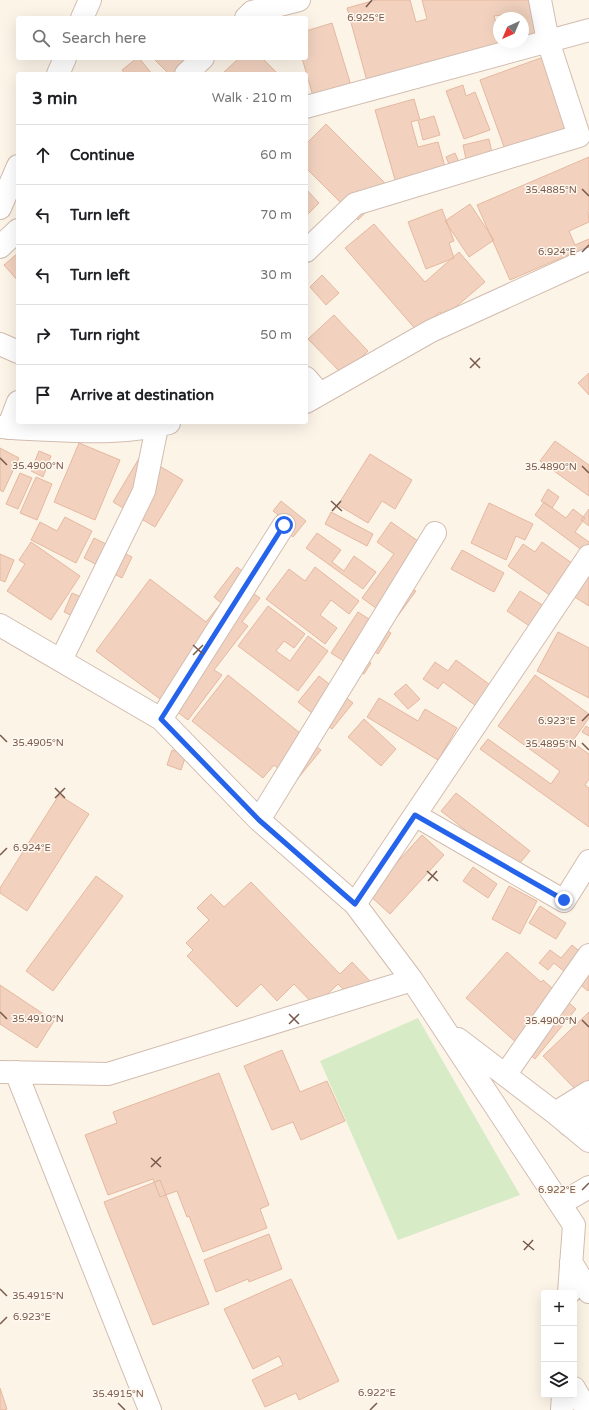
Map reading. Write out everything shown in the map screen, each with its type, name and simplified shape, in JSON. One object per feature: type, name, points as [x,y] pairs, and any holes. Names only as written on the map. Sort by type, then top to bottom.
[{"type":"street","points":[[83,16],[90,0]]},
{"type":"street","points":[[251,10],[299,0]]},
{"type":"street","points":[[308,249],[355,204],[579,136],[548,41],[540,0]]},
{"type":"street","points":[[308,105],[589,30]]},
{"type":"street","points":[[59,72],[64,60]]},
{"type":"street","points":[[188,72],[201,60]]},
{"type":"street","points":[[0,208],[16,171]]},
{"type":"street","points":[[0,247],[16,232]]},
{"type":"street","points":[[308,384],[313,398],[431,331],[589,259]]},
{"type":"street","points":[[0,344],[16,351]]},
{"type":"street","points":[[16,406],[4,427],[87,432],[119,426],[164,424],[144,491],[61,660]]},
{"type":"street","points":[[161,719],[284,525]]},
{"type":"street","points":[[259,820],[435,534]]},
{"type":"street","points":[[355,904],[589,556]]},
{"type":"street","points":[[0,625],[161,719],[259,820],[355,904],[412,980],[574,1225],[569,1290]]},
{"type":"street","points":[[415,815],[564,900],[589,861]]},
{"type":"street","points":[[505,1075],[589,955]]},
{"type":"street","points":[[150,1410],[8,1072],[108,1074],[412,980]]},
{"type":"street","points":[[445,1029],[589,1141]]},
{"type":"street","points":[[562,1119],[589,1092]]},
{"type":"street","points":[[562,1119],[589,1116]]},
{"type":"street","points":[[560,1204],[589,1187]]},
{"type":"street","points":[[571,1262],[589,1292]]},
{"type":"street","points":[[577,1393],[587,1410]]},
{"type":"street","points":[[562,1410],[563,1398]]},
{"type":"green space","points":[[418,1018],[520,1195],[398,1240],[320,1061]]},
{"type":"building","points":[[376,0],[410,0],[416,22],[427,19],[422,0],[539,0],[539,34],[529,37],[529,12],[493,12],[493,48],[503,48],[504,53],[370,92],[347,8]]},
{"type":"building","points":[[332,23],[353,92],[315,103],[308,79],[308,72],[306,72],[303,60],[308,60],[308,30]]},
{"type":"building","points":[[549,55],[577,133],[508,158],[480,80]]},
{"type":"building","points":[[134,60],[141,60],[150,72],[124,72],[122,70]]},
{"type":"building","points":[[155,60],[202,60],[189,72],[167,72]]},
{"type":"building","points":[[237,60],[264,60],[276,72],[224,72]]},
{"type":"building","points":[[463,85],[466,96],[475,92],[490,130],[464,139],[446,91]]},
{"type":"building","points":[[414,99],[420,120],[434,116],[440,135],[423,140],[418,120],[411,122],[418,147],[438,142],[447,174],[400,197],[375,110]]},
{"type":"building","points":[[326,124],[390,188],[358,220],[308,170],[308,142]]},
{"type":"building","points":[[489,139],[493,158],[467,164],[463,145]]},
{"type":"building","points":[[455,153],[463,171],[454,176],[446,157]]},
{"type":"building","points":[[589,157],[589,222],[569,231],[575,245],[589,239],[589,249],[575,252],[510,280],[477,205]]},
{"type":"building","points":[[308,191],[319,203],[308,214]]},
{"type":"building","points":[[470,204],[494,240],[469,257],[445,221]]},
{"type":"building","points":[[442,209],[454,241],[449,243],[454,258],[426,269],[408,222]]},
{"type":"building","points":[[374,224],[425,282],[459,252],[485,282],[444,317],[440,312],[418,332],[345,248]]},
{"type":"building","points":[[16,255],[16,279],[4,265]]},
{"type":"building","points":[[322,275],[339,293],[326,305],[310,287]]},
{"type":"building","points":[[334,315],[368,351],[343,375],[308,339]]},
{"type":"building","points":[[589,373],[589,395],[578,383]]},
{"type":"building","points":[[555,441],[589,465],[589,496],[540,461]]},
{"type":"building","points":[[79,443],[120,460],[95,520],[54,502]]},
{"type":"building","points":[[0,448],[19,458],[3,492],[0,490]]},
{"type":"building","points":[[39,451],[51,456],[43,477],[31,471]]},
{"type":"building","points":[[370,454],[412,480],[395,509],[382,501],[368,523],[338,505]]},
{"type":"building","points":[[141,455],[183,480],[155,527],[113,502]]},
{"type":"building","points":[[20,473],[32,478],[18,509],[6,504]]},
{"type":"building","points":[[36,477],[52,484],[37,520],[20,513]]},
{"type":"building","points":[[548,489],[559,497],[552,508],[541,501]]},
{"type":"building","points":[[281,501],[306,521],[293,537],[277,524],[282,518],[273,511]]},
{"type":"building","points":[[544,502],[566,518],[573,509],[585,518],[575,532],[589,542],[589,549],[586,553],[535,515]]},
{"type":"building","points":[[489,503],[533,524],[525,540],[516,536],[506,560],[471,543]]},
{"type":"building","points":[[589,509],[589,526],[581,520]]},
{"type":"building","points":[[331,512],[373,534],[367,546],[325,524]]},
{"type":"building","points":[[65,517],[92,531],[76,563],[31,540],[40,522],[57,531]]},
{"type":"building","points":[[391,522],[425,546],[414,561],[426,569],[412,589],[416,591],[394,621],[362,598],[394,554],[377,542]]},
{"type":"building","points":[[317,533],[341,550],[332,562],[344,571],[354,556],[376,572],[363,589],[306,548]]},
{"type":"building","points":[[94,538],[132,557],[122,578],[84,558]]},
{"type":"building","points":[[31,542],[80,576],[51,620],[7,591],[25,564],[19,560]]},
{"type":"building","points":[[542,542],[576,566],[554,598],[508,566],[523,544],[535,552]]},
{"type":"building","points":[[462,550],[504,573],[494,592],[451,569]]},
{"type":"building","points":[[0,554],[14,560],[5,582],[0,580]]},
{"type":"building","points":[[237,567],[253,579],[246,588],[260,598],[242,622],[248,626],[214,670],[222,675],[188,720],[96,651],[150,579],[206,622],[221,603],[214,597]]},
{"type":"building","points":[[315,567],[359,601],[349,614],[331,600],[320,615],[337,628],[325,644],[266,599],[289,569],[305,581]]},
{"type":"building","points":[[586,575],[589,577],[589,606],[573,596]]},
{"type":"building","points":[[520,591],[544,606],[531,627],[507,611]]},
{"type":"building","points":[[72,593],[95,603],[86,622],[64,612]]},
{"type":"building","points":[[268,606],[305,634],[294,648],[284,641],[276,651],[290,661],[308,636],[328,651],[298,691],[238,646]]},
{"type":"building","points":[[358,612],[391,633],[378,654],[361,643],[355,653],[371,663],[364,674],[331,653]]},
{"type":"building","points":[[558,632],[589,648],[589,698],[537,671]]},
{"type":"building","points":[[456,660],[493,687],[479,708],[443,682],[438,689],[423,679],[435,662],[448,671]]},
{"type":"building","points":[[228,675],[321,750],[295,782],[274,765],[263,778],[192,721]]},
{"type":"building","points":[[535,675],[589,714],[589,718],[572,742],[589,754],[589,779],[585,785],[589,788],[589,827],[480,749],[488,739],[551,784],[560,771],[498,726]]},
{"type":"building","points":[[319,676],[353,703],[332,729],[298,702]]},
{"type":"building","points":[[406,684],[420,699],[408,709],[394,694]]},
{"type":"building","points":[[379,698],[418,721],[425,709],[457,728],[438,760],[367,717]]},
{"type":"building","points":[[364,719],[396,749],[381,766],[348,737]]},
{"type":"building","points":[[586,726],[589,728],[589,736],[582,732]]},
{"type":"building","points":[[172,750],[186,755],[181,770],[167,765]]},
{"type":"building","points":[[456,793],[530,851],[515,869],[441,811]]},
{"type":"building","points":[[59,795],[89,814],[27,911],[0,893],[0,888]]},
{"type":"building","points":[[422,835],[444,855],[390,914],[368,894]]},
{"type":"building","points":[[473,867],[497,884],[488,898],[463,881]]},
{"type":"building","points":[[96,876],[123,896],[53,991],[26,971]]},
{"type":"building","points":[[251,882],[340,974],[352,962],[370,981],[353,999],[338,984],[315,1006],[294,984],[277,1001],[261,984],[237,1007],[187,956],[193,950],[186,943],[209,920],[197,908],[211,894],[224,907]]},
{"type":"building","points":[[509,886],[537,901],[520,934],[492,919]]},
{"type":"building","points":[[540,906],[566,923],[556,939],[529,923]]},
{"type":"building","points":[[572,945],[589,959],[588,991],[554,963],[548,970],[539,963],[550,950],[561,958]]},
{"type":"building","points":[[507,952],[541,982],[543,980],[576,1009],[535,1059],[466,998]]},
{"type":"building","points":[[0,985],[54,1021],[37,1048],[0,1024]]},
{"type":"building","points":[[589,1012],[589,1084],[579,1093],[543,1056]]},
{"type":"building","points":[[282,1050],[300,1092],[327,1081],[345,1121],[301,1140],[293,1122],[272,1130],[244,1066]]},
{"type":"building","points":[[219,1073],[269,1205],[260,1209],[267,1228],[203,1252],[189,1216],[187,1217],[177,1191],[160,1197],[153,1179],[108,1195],[85,1135],[117,1123],[113,1112]]},
{"type":"building","points":[[160,1180],[209,1304],[153,1325],[104,1202]]},
{"type":"building","points":[[269,1234],[282,1269],[249,1282],[248,1279],[216,1292],[204,1260]]},
{"type":"building","points":[[291,1279],[339,1381],[299,1400],[296,1393],[265,1407],[252,1380],[283,1365],[279,1356],[253,1369],[224,1309]]},
{"type":"building","points":[[0,1388],[7,1409],[4,1410],[0,1410]]},
{"type":"route","points":[[284,525],[161,719],[259,820],[355,904],[415,815],[564,900]]}]
